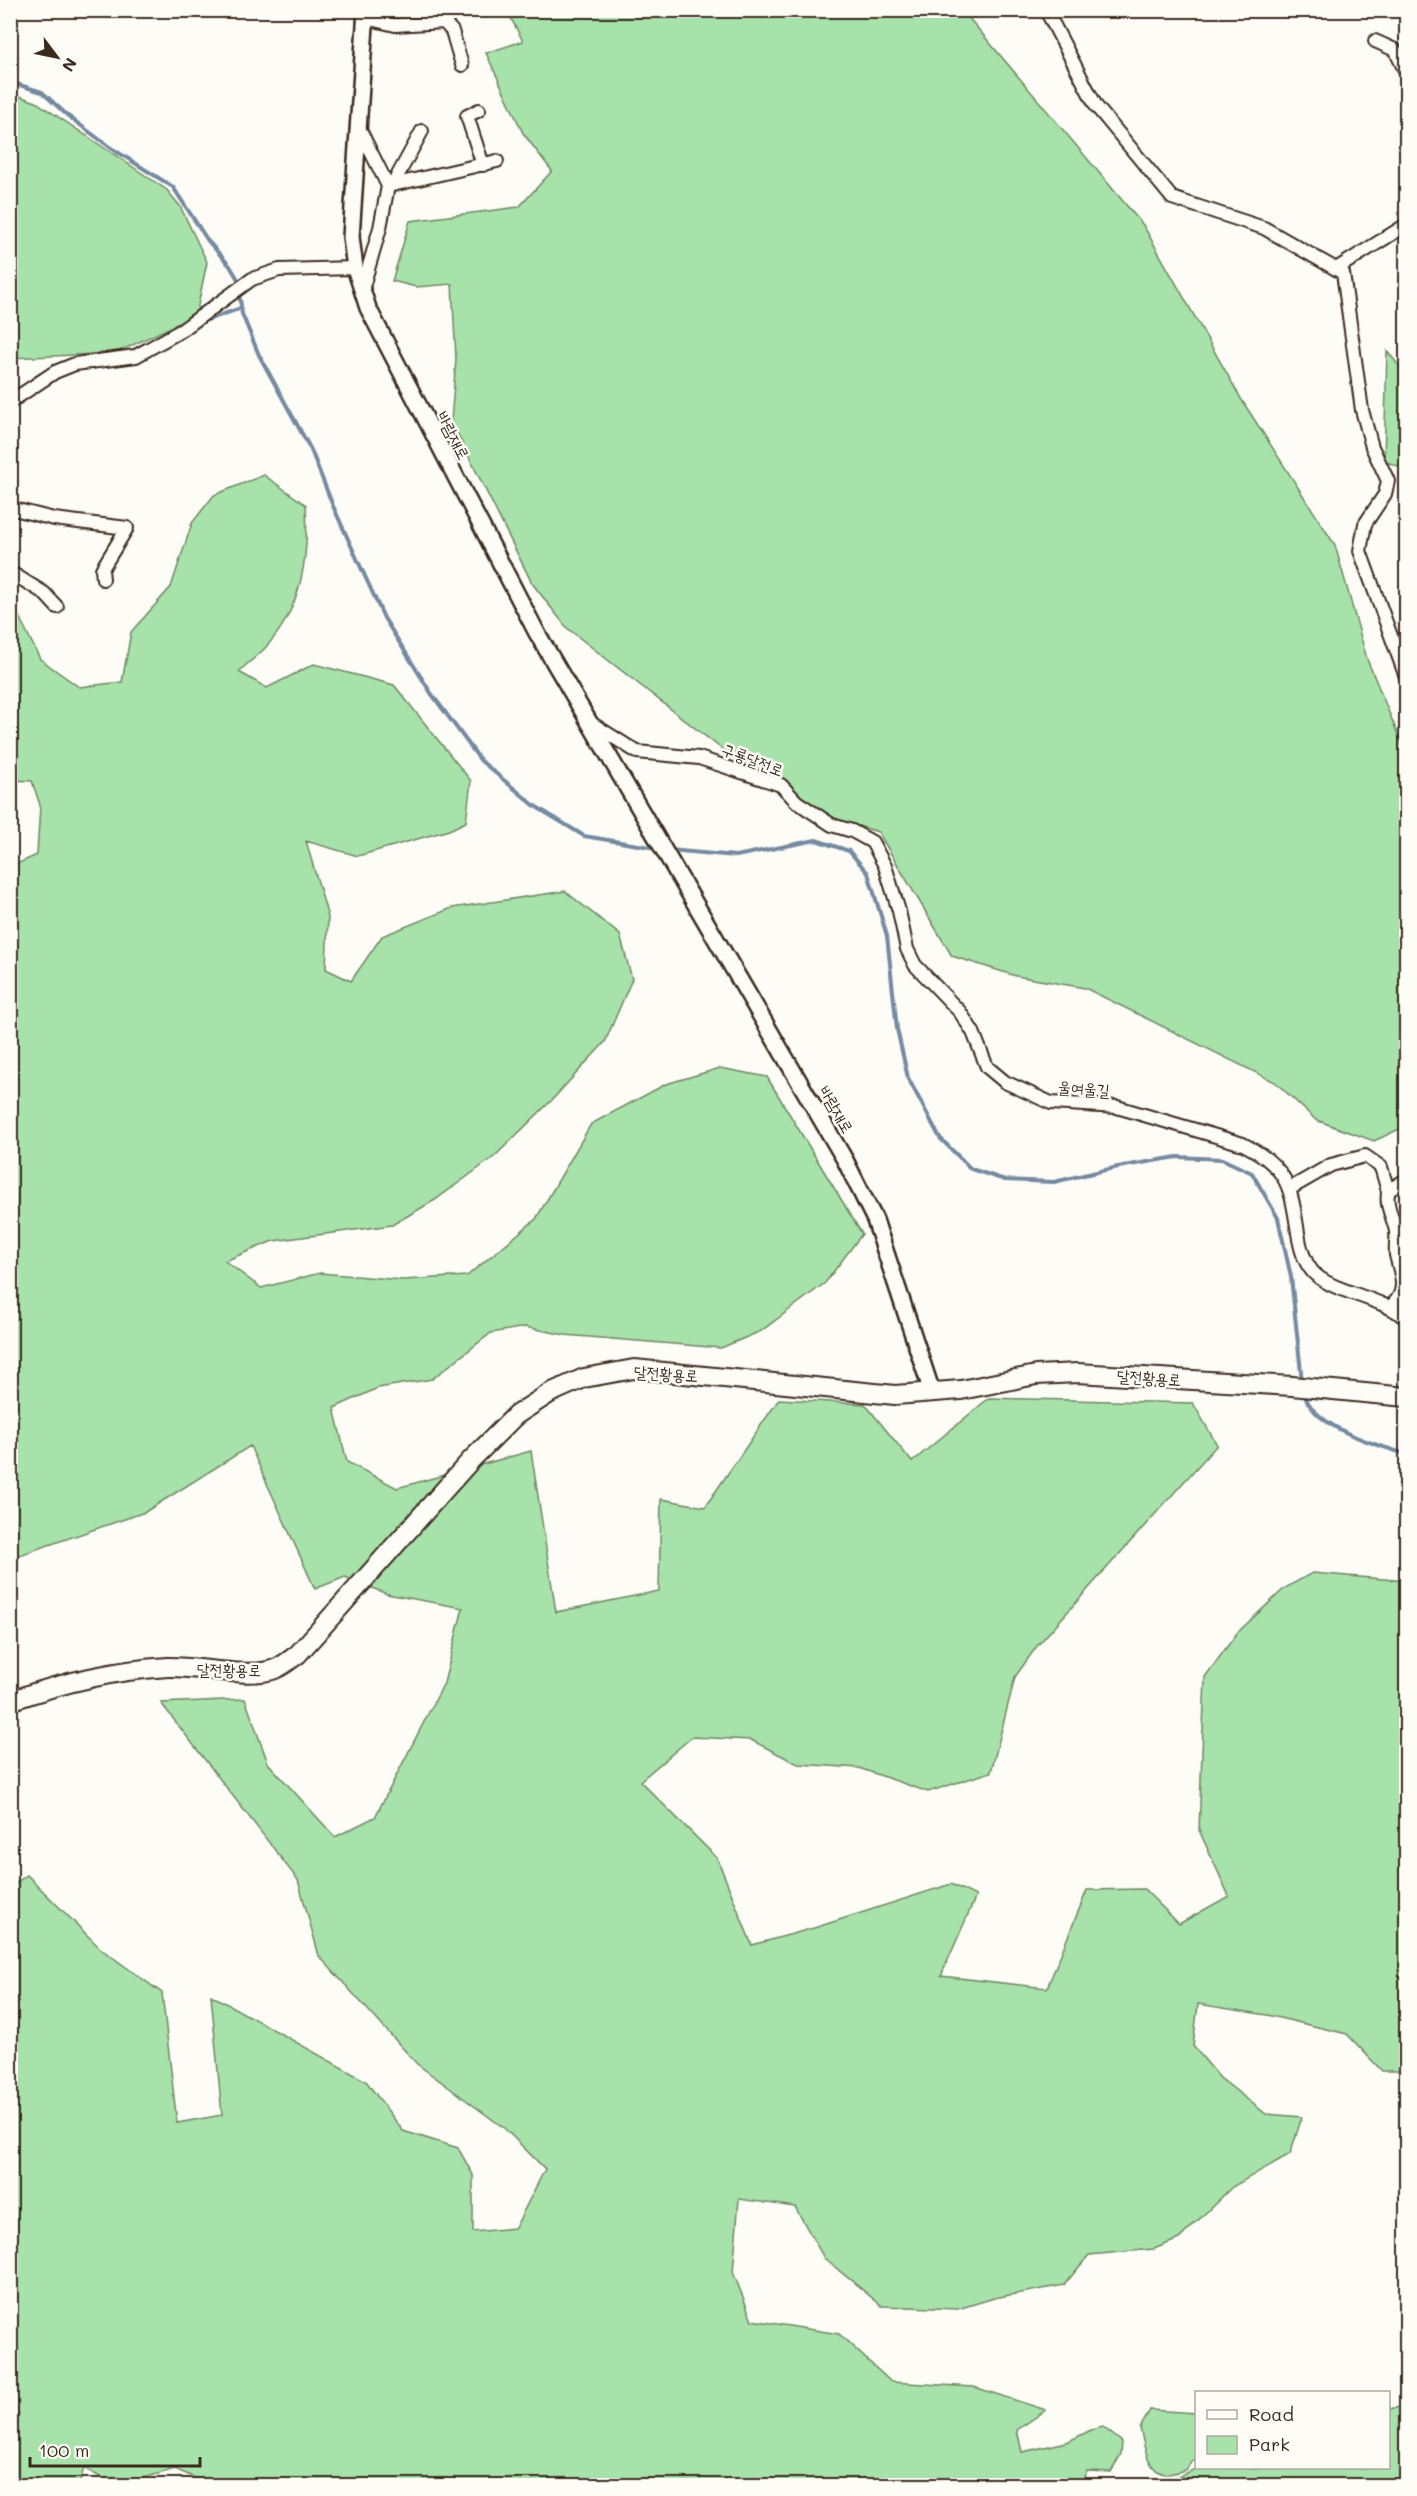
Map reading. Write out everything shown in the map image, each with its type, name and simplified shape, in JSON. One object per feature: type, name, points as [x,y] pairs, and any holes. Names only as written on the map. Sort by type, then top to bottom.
[{"type":"main road","name":"달전황용로","points":[[10,1701],[56,1686],[132,1671],[170,1667],[243,1671],[274,1669],[298,1654],[471,1460],[516,1415],[550,1393],[584,1378],[634,1369],[895,1395],[961,1390],[1036,1375],[1078,1373],[1292,1386],[1407,1397]]},
{"type":"street","points":[[1046,10],[1096,106],[1128,148],[1172,198],[1264,228],[1343,273],[1362,410],[1372,447],[1388,480],[1385,494],[1365,525],[1360,540],[1360,551],[1407,676]]},
{"type":"street","points":[[366,14],[395,25],[444,22],[452,32],[462,65]]},
{"type":"street","name":"바람재로","points":[[366,14],[351,237],[356,268],[368,308],[537,633],[659,838],[845,1160],[875,1220],[932,1392]]},
{"type":"street","points":[[1375,41],[1395,50],[1407,72]]},
{"type":"street","points":[[479,110],[467,116],[483,165]]},
{"type":"street","points":[[358,127],[391,185]]},
{"type":"street","points":[[362,290],[391,185],[422,131]]},
{"type":"street","points":[[391,185],[497,161]]},
{"type":"street","points":[[1336,269],[1407,225]]},
{"type":"street","points":[[10,402],[55,372],[75,364],[136,356],[182,330],[252,279],[279,270],[356,268]]},
{"type":"street","points":[[10,508],[54,519],[128,528],[102,569],[103,579]]},
{"type":"street","points":[[10,572],[44,593],[57,607]]},
{"type":"street","name":"구룡달전로","points":[[591,723],[637,752],[699,758],[781,785],[797,802],[832,825],[852,831],[872,842],[885,866],[899,911],[907,949],[915,965]]},
{"type":"street","name":"울여울길","points":[[915,965],[960,1012],[973,1032],[987,1067],[1005,1082],[1052,1103],[1118,1107],[1243,1144],[1270,1162],[1291,1188],[1304,1260],[1314,1274],[1390,1306],[1407,1319]]},
{"type":"street","points":[[1291,1188],[1331,1165],[1365,1156],[1381,1167],[1396,1233],[1396,1253],[1403,1288],[1399,1299],[1390,1306]]},
{"type":"street","points":[[1388,1191],[1407,1180]]},
{"type":"green space","points":[[507,11],[963,11],[1143,225],[1243,402],[1335,545],[1367,659],[1406,754],[1406,1126],[1374,1141],[1316,1120],[1275,1082],[1085,988],[1016,976],[952,956],[878,832],[796,807],[567,628],[532,583],[451,421],[456,359],[452,284],[416,287],[392,281],[410,221],[519,207],[552,171],[523,133],[486,53],[523,41]]},
{"type":"green space","points":[[11,93],[36,102],[167,190],[180,206],[207,262],[196,315],[116,353],[11,358]]},
{"type":"green space","points":[[1387,351],[1406,374],[1406,469],[1384,461]]},
{"type":"green space","points":[[264,475],[306,505],[304,562],[301,581],[288,616],[266,647],[239,672],[267,688],[314,664],[394,685],[471,781],[466,822],[449,830],[358,856],[306,841],[328,917],[326,969],[351,981],[382,936],[452,908],[565,891],[620,935],[632,979],[605,1042],[552,1100],[494,1157],[435,1200],[392,1225],[273,1241],[225,1261],[261,1288],[320,1273],[403,1280],[467,1276],[536,1219],[591,1124],[666,1084],[720,1068],[767,1077],[862,1234],[825,1283],[761,1331],[721,1348],[565,1335],[525,1327],[491,1333],[432,1379],[378,1388],[334,1408],[347,1462],[397,1488],[531,1451],[556,1612],[659,1591],[661,1499],[705,1507],[779,1399],[865,1404],[912,1462],[989,1398],[1193,1403],[1217,1445],[1037,1646],[1015,1677],[991,1772],[928,1792],[859,1768],[798,1764],[751,1740],[692,1737],[640,1781],[717,1858],[752,1945],[814,1928],[951,1884],[976,1896],[941,1976],[1047,1988],[1087,1890],[1144,1889],[1179,1924],[1229,1896],[1199,1830],[1205,1677],[1237,1633],[1285,1588],[1312,1573],[1406,1581],[1406,2071],[1382,2071],[1347,2034],[1267,2015],[1198,2004],[1193,2046],[1220,2078],[1266,2114],[1302,2117],[1290,2154],[1232,2187],[1179,2239],[1154,2249],[1089,2255],[1064,2285],[994,2298],[958,2309],[882,2306],[824,2258],[795,2207],[739,2199],[733,2272],[752,2320],[839,2334],[891,2382],[974,2387],[1046,2410],[1017,2430],[1022,2452],[1067,2442],[1091,2430],[1103,2427],[1122,2442],[1121,2454],[1111,2472],[1087,2471],[1079,2486],[213,2486],[175,2469],[116,2486],[84,2468],[79,2485],[11,2485],[11,2424],[19,2413],[10,2402],[10,1887],[27,1875],[101,1949],[162,1993],[177,2123],[222,2115],[211,1995],[366,2081],[403,2131],[458,2148],[473,2175],[473,2232],[515,2228],[545,2169],[504,2128],[417,2064],[319,1956],[298,1880],[161,1703],[245,1699],[268,1763],[335,1837],[375,1817],[444,1683],[463,1608],[387,1594],[345,1577],[315,1589],[250,1446],[145,1512],[11,1558],[10,867],[37,855],[40,805],[32,781],[11,780],[10,598],[40,659],[79,687],[122,682],[131,632],[171,587],[192,523],[214,495]]},
{"type":"green space","points":[[1406,2406],[1406,2485],[1158,2485],[1196,2469],[1390,2469],[1390,2409]]},
{"type":"green space","points":[[1150,2410],[1195,2413],[1195,2461],[1191,2462],[1186,2470],[1171,2474],[1160,2472],[1150,2463],[1140,2428]]},
{"type":"waterway","points":[[10,82],[42,92],[68,116],[111,148],[173,187],[208,241],[230,266],[239,281]]},
{"type":"waterway","points":[[240,299],[242,314],[259,355],[311,450],[333,506],[384,618],[431,693],[481,761],[535,806],[584,836],[656,848]]},
{"type":"waterway","points":[[207,320],[241,308]]},
{"type":"waterway","points":[[130,352],[145,344]]},
{"type":"waterway","points":[[33,379],[55,366]]},
{"type":"waterway","points":[[669,850],[736,856],[816,840],[849,851],[868,873],[887,936],[897,1029],[908,1078],[940,1138],[971,1169],[1005,1180],[1054,1182],[1118,1167],[1177,1157],[1222,1159],[1252,1173],[1278,1218],[1291,1277],[1302,1382]]},
{"type":"waterway","points":[[1304,1392],[1309,1404],[1331,1425],[1362,1440],[1406,1454]]}]
